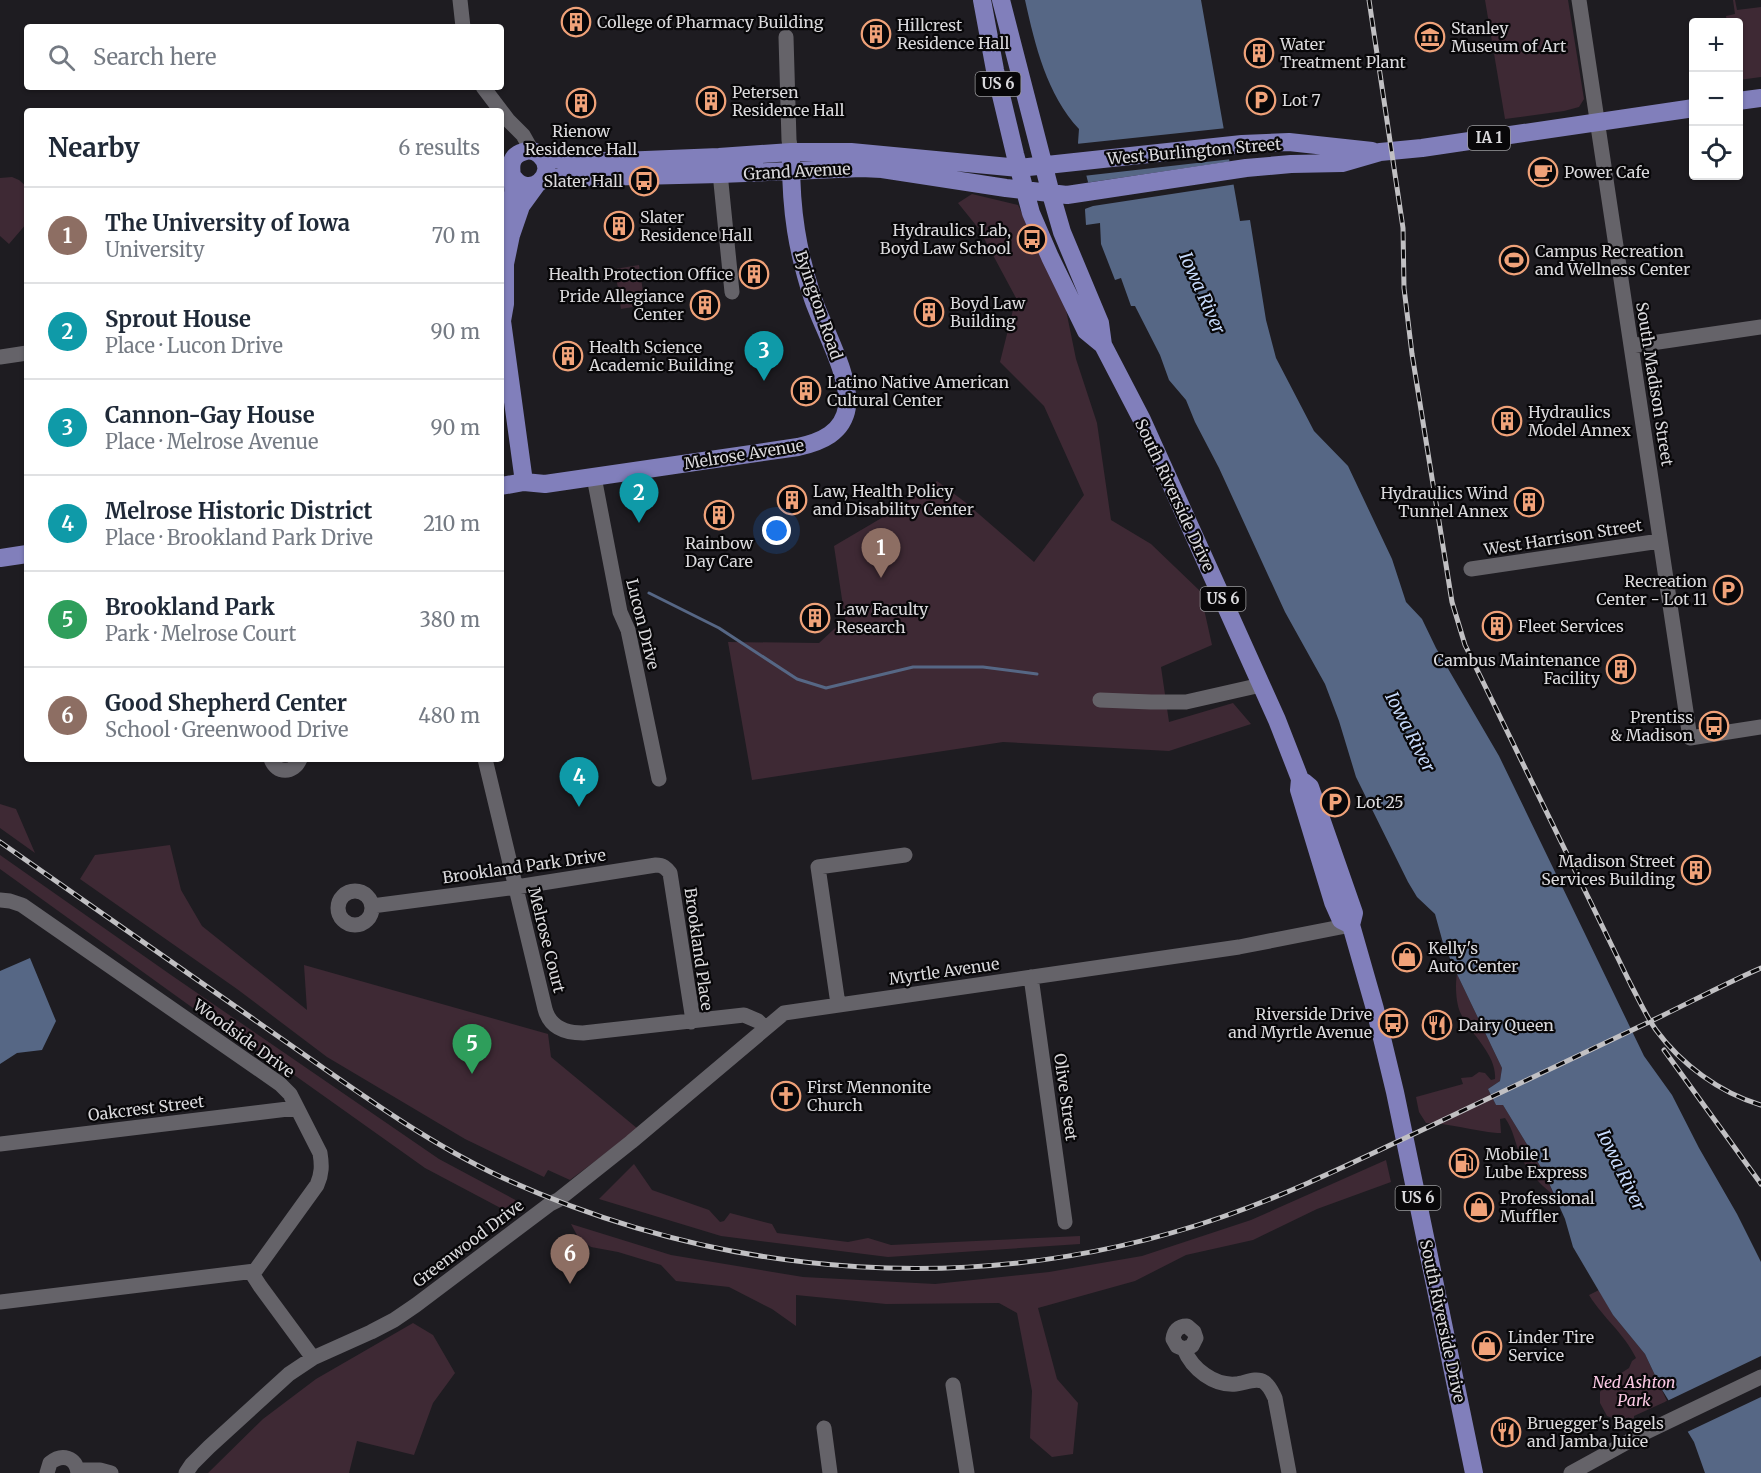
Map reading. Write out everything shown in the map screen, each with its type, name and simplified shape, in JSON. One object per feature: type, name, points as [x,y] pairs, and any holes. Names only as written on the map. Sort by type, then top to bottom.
[{"type":"main road","name":"South Riverside Drive","points":[[982,0],[995,70],[1024,190],[1050,256],[1086,331],[1103,345]]},
{"type":"main road","name":"South Riverside Drive","points":[[1001,0],[1062,232],[1100,323],[1103,345],[1142,420],[1277,720],[1300,779],[1299,790],[1333,902],[1341,920],[1351,925],[1388,1061],[1411,1163],[1474,1473]]},
{"type":"main road","points":[[1743,100],[1761,98]]},
{"type":"main road","name":"West Burlington Street","points":[[1051,194],[1067,195],[1246,168],[1342,163],[1380,152],[1422,148],[1689,109]]},
{"type":"main road","name":"West Burlington Street","points":[[1043,165],[1242,144],[1289,142],[1380,152]]},
{"type":"main road","points":[[504,218],[513,193],[513,166],[519,153],[525,150],[537,154],[546,170],[540,182],[521,206],[508,245],[504,308]]},
{"type":"main road","name":"Grand Avenue","points":[[540,182],[554,178],[719,166],[791,152],[851,152],[1018,168],[1043,165]]},
{"type":"main road","name":"Byington Road","points":[[791,152],[792,210],[796,235],[814,301],[834,350],[848,396],[845,414],[839,427]]},
{"type":"main road","name":"Grand Avenue","points":[[537,154],[553,160],[791,171],[882,169],[1051,194]]},
{"type":"main road","points":[[513,166],[515,180],[524,186],[532,186],[540,182]]},
{"type":"main road","points":[[792,210],[798,194],[807,182],[826,172],[847,168]]},
{"type":"main road","points":[[504,341],[524,482]]},
{"type":"main road","name":"Melrose Avenue","points":[[504,485],[524,482],[545,484],[798,447],[822,440],[839,427]]},
{"type":"main road","points":[[0,558],[24,554]]},
{"type":"street","points":[[460,0],[463,24]]},
{"type":"street","name":"South Madison Street","points":[[1580,0],[1690,738],[1761,727]]},
{"type":"street","name":"Byington Road","points":[[786,37],[791,152]]},
{"type":"street","points":[[485,90],[499,108]]},
{"type":"street","points":[[504,115],[537,154]]},
{"type":"street","points":[[508,120],[514,140],[513,166]]},
{"type":"street","points":[[719,166],[732,292]]},
{"type":"street","points":[[1631,346],[1761,327]]},
{"type":"street","points":[[0,357],[24,353]]},
{"type":"street","name":"Lucon Drive","points":[[594,477],[621,612],[628,630],[659,779]]},
{"type":"street","name":"West Harrison Street","points":[[1471,569],[1660,541]]},
{"type":"street","points":[[1100,700],[1186,702],[1261,685]]},
{"type":"street","points":[[272,762],[282,771],[295,767],[298,762]]},
{"type":"street","name":"Melrose Court","points":[[486,762],[547,1017],[562,1031],[571,1033],[691,1022]]},
{"type":"street","points":[[838,1004],[818,867],[905,855]]},
{"type":"street","name":"Brookland Park Drive","points":[[372,906],[656,865],[667,868],[672,880]]},
{"type":"street","name":"Brookland Place","points":[[672,880],[692,1014],[691,1022]]},
{"type":"street","name":"Woodside Drive","points":[[0,900],[22,905],[258,1068],[290,1094],[320,1153],[322,1172],[317,1185],[259,1267],[251,1272]]},
{"type":"street","name":"Myrtle Avenue","points":[[765,1028],[784,1013],[1239,947],[1351,925]]},
{"type":"street","name":"Olive Street","points":[[1031,977],[1065,1222]]},
{"type":"street","points":[[691,1022],[744,1015],[758,1021],[765,1028]]},
{"type":"street","name":"Greenwood Drive","points":[[186,1473],[208,1447],[289,1374],[313,1358],[394,1320],[416,1305],[566,1194],[765,1028]]},
{"type":"street","name":"Oakcrest Street","points":[[0,1144],[296,1108]]},
{"type":"street","points":[[0,1302],[251,1272],[313,1358]]},
{"type":"street","points":[[1184,1349],[1195,1368],[1217,1381],[1235,1384],[1258,1380],[1266,1383],[1275,1398],[1289,1473]]},
{"type":"street","points":[[1571,1473],[1642,1434],[1761,1377]]},
{"type":"street","points":[[953,1386],[967,1473]]},
{"type":"street","points":[[824,1428],[830,1473]]},
{"type":"street","points":[[47,1473],[50,1463],[60,1457],[75,1462],[78,1472],[100,1470],[111,1473]]},
{"type":"green space","points":[[1485,0],[1568,0],[1584,99],[1579,107],[1505,119]]},
{"type":"green space","points":[[1733,0],[1735,0],[1737,10],[1761,7],[1761,77],[1743,79],[1743,18],[1726,18],[1726,16],[1735,14]]},
{"type":"green space","points":[[12,177],[24,184],[24,226],[9,244],[0,236],[0,178]]},
{"type":"green space","points":[[972,194],[1018,205],[1064,300],[1076,359],[1097,423],[1111,520],[1151,544],[1200,591],[1212,645],[1161,667],[1169,722],[1233,703],[1251,724],[1169,751],[1003,742],[752,780],[728,642],[819,643],[845,619],[834,546],[890,513],[937,481],[965,502],[1034,562],[1084,495],[1044,406],[1000,362],[1016,298],[979,229],[958,203]]},
{"type":"green space","points":[[639,265],[645,305],[621,309],[615,269]]},
{"type":"green space","points":[[0,804],[16,809],[35,853],[0,828]]},
{"type":"green space","points":[[170,845],[181,890],[202,926],[307,1010],[304,965],[548,1034],[551,1057],[638,1129],[570,1180],[548,1170],[544,1177],[465,1139],[327,1057],[237,989],[80,879],[95,855]]},
{"type":"green space","points":[[0,855],[439,1159],[521,1203],[514,1215],[425,1168],[276,1062],[204,1016],[0,869]]},
{"type":"green space","points":[[1457,974],[1502,1068],[1500,1081],[1488,1089],[1496,1105],[1503,1105],[1545,1174],[1554,1195],[1540,1184],[1525,1164],[1505,1118],[1500,1119],[1501,1133],[1497,1133],[1426,1123],[1419,1112],[1416,1097],[1463,1084],[1461,1078],[1472,1077],[1479,1072],[1485,1073],[1491,1080],[1495,1079],[1492,1061],[1460,1012],[1456,993]]},
{"type":"green space","points":[[1386,1160],[1391,1182],[1317,1209],[1253,1240],[1186,1255],[1135,1281],[1038,1308],[1057,1379],[1078,1403],[1073,1454],[1052,1457],[1030,1438],[1032,1391],[1017,1313],[999,1303],[886,1304],[796,1295],[796,1326],[772,1309],[729,1287],[676,1281],[661,1265],[618,1252],[591,1247],[579,1239],[571,1224],[671,1255],[803,1277],[935,1284],[1049,1272],[1142,1256],[1251,1220]]},
{"type":"green space","points":[[634,1164],[652,1190],[709,1210],[720,1222],[724,1221],[730,1213],[772,1224],[777,1233],[848,1242],[868,1238],[891,1245],[1080,1236],[1080,1244],[888,1257],[721,1236],[599,1199]]},
{"type":"green space","name":"Ned Ashton Park","points":[[1599,1290],[1613,1315],[1645,1354],[1667,1401],[1623,1422],[1607,1416],[1600,1403],[1600,1392],[1606,1383],[1629,1368],[1636,1358],[1589,1295]]},
{"type":"green space","points":[[413,1323],[433,1335],[455,1373],[433,1403],[414,1455],[357,1441],[349,1473],[208,1473],[263,1419],[316,1379]]},
{"type":"water","name":"Iowa River","points":[[1025,0],[1201,0],[1240,221],[1250,220],[1266,320],[1276,358],[1314,431],[1348,466],[1392,559],[1406,602],[1422,619],[1436,648],[1499,756],[1644,1056],[1672,1095],[1761,1262],[1761,1473],[1705,1473],[1694,1442],[1661,1388],[1645,1354],[1613,1315],[1573,1247],[1565,1219],[1545,1174],[1503,1105],[1496,1105],[1488,1089],[1500,1081],[1502,1068],[1443,943],[1435,914],[1417,897],[1408,882],[1356,777],[1325,684],[1285,612],[1186,400],[1169,380],[1160,355],[1135,306],[1131,306],[1121,278],[1115,280],[1101,244],[1100,223],[1086,225],[1088,182],[1078,143],[1079,129],[1058,101],[1050,85],[1038,52]]},
{"type":"water","points":[[30,958],[56,1021],[42,1050],[17,1053],[0,1064],[0,971]]},
{"type":"pier","points":[[1227,128],[1232,159],[1083,176],[1076,144]]},
{"type":"pier","points":[[1233,161],[1237,184],[1093,206],[1082,210],[1085,183]]},
{"type":"pier","points":[[1761,1356],[1761,1397],[1685,1433],[1665,1402]]},
{"type":"waterway","points":[[649,593],[719,628],[797,679],[826,688],[913,667],[983,667],[1037,674]]},
{"type":"railway","points":[[1369,0],[1403,228],[1404,288],[1412,354],[1452,602],[1465,645],[1652,1025],[1677,1054],[1702,1076],[1731,1093],[1761,1105]]},
{"type":"railway","points":[[0,842],[387,1112],[443,1147],[501,1177],[588,1212],[677,1239],[767,1257],[858,1267],[950,1268],[1041,1260],[1132,1243],[1222,1217],[1346,1166],[1761,968]]},
{"type":"railway","points":[[1664,1050],[1761,1184]]},
{"type":"place","name":"College of Pharmacy Building","points":[[576,22]]},
{"type":"place","name":"Hillcrest Residence Hall","points":[[876,34]]},
{"type":"place","name":"Stanley Museum of Art","points":[[1430,37]]},
{"type":"place","name":"Water Treatment Plant","points":[[1259,53]]},
{"type":"place","name":"Lot 7","points":[[1261,100]]},
{"type":"place","name":"Petersen Residence Hall","points":[[711,101]]},
{"type":"place","name":"Rienow Residence Hall","points":[[581,103]]},
{"type":"place","name":"Power Cafe","points":[[1543,172]]},
{"type":"place","name":"Slater Hall","points":[[644,181]]},
{"type":"place","name":"Slater Residence Hall","points":[[619,226]]},
{"type":"place","name":"Hydraulics Lab, Boyd Law School","points":[[1032,239]]},
{"type":"place","name":"Campus Recreation and Wellness Center","points":[[1514,260]]},
{"type":"place","name":"Health Protection Office","points":[[754,274]]},
{"type":"place","name":"Pride Allegiance Center","points":[[705,305]]},
{"type":"place","name":"Boyd Law Building","points":[[929,312]]},
{"type":"place","name":"Health Science Academic Building","points":[[568,356]]},
{"type":"place","name":"Cannon-Gay House","points":[[764,381]]},
{"type":"place","name":"Latino Native American Cultural Center","points":[[806,391]]},
{"type":"place","name":"Hydraulics Model Annex","points":[[1507,421]]},
{"type":"place","name":"Law, Health Policy and Disability Center","points":[[792,500]]},
{"type":"place","name":"Hydraulics Wind Tunnel Annex","points":[[1529,502]]},
{"type":"place","name":"Rainbow Day Care","points":[[719,515]]},
{"type":"place","name":"Sprout House","points":[[639,523]]},
{"type":"place","name":"The University of Iowa","points":[[881,578]]},
{"type":"place","name":"Recreation Center - Lot 11","points":[[1728,590]]},
{"type":"place","name":"Law Faculty Research","points":[[815,618]]},
{"type":"place","name":"Fleet Services","points":[[1497,626]]},
{"type":"place","name":"Cambus Maintenance Facility","points":[[1621,669]]},
{"type":"place","name":"Prentiss & Madison","points":[[1714,726]]},
{"type":"place","name":"Lot 25","points":[[1335,802]]},
{"type":"place","name":"Melrose Historic District","points":[[579,807]]},
{"type":"place","name":"Madison Street Services Building","points":[[1696,870]]},
{"type":"place","name":"Kelly's Auto Center","points":[[1407,957]]},
{"type":"place","name":"Riverside Drive and Myrtle Avenue","points":[[1393,1023]]},
{"type":"place","name":"Dairy Queen","points":[[1437,1025]]},
{"type":"place","name":"Brookland Park","points":[[472,1074]]},
{"type":"place","name":"First Mennonite Church","points":[[786,1096]]},
{"type":"place","name":"Mobile 1 Lube Express","points":[[1464,1163]]},
{"type":"place","name":"Professional Muffler","points":[[1479,1207]]},
{"type":"place","name":"Good Shepherd Center","points":[[570,1284]]},
{"type":"place","name":"Linder Tire Service","points":[[1487,1346]]},
{"type":"place","name":"Bruegger's Bagels and Jamba Juice","points":[[1506,1432]]}]
